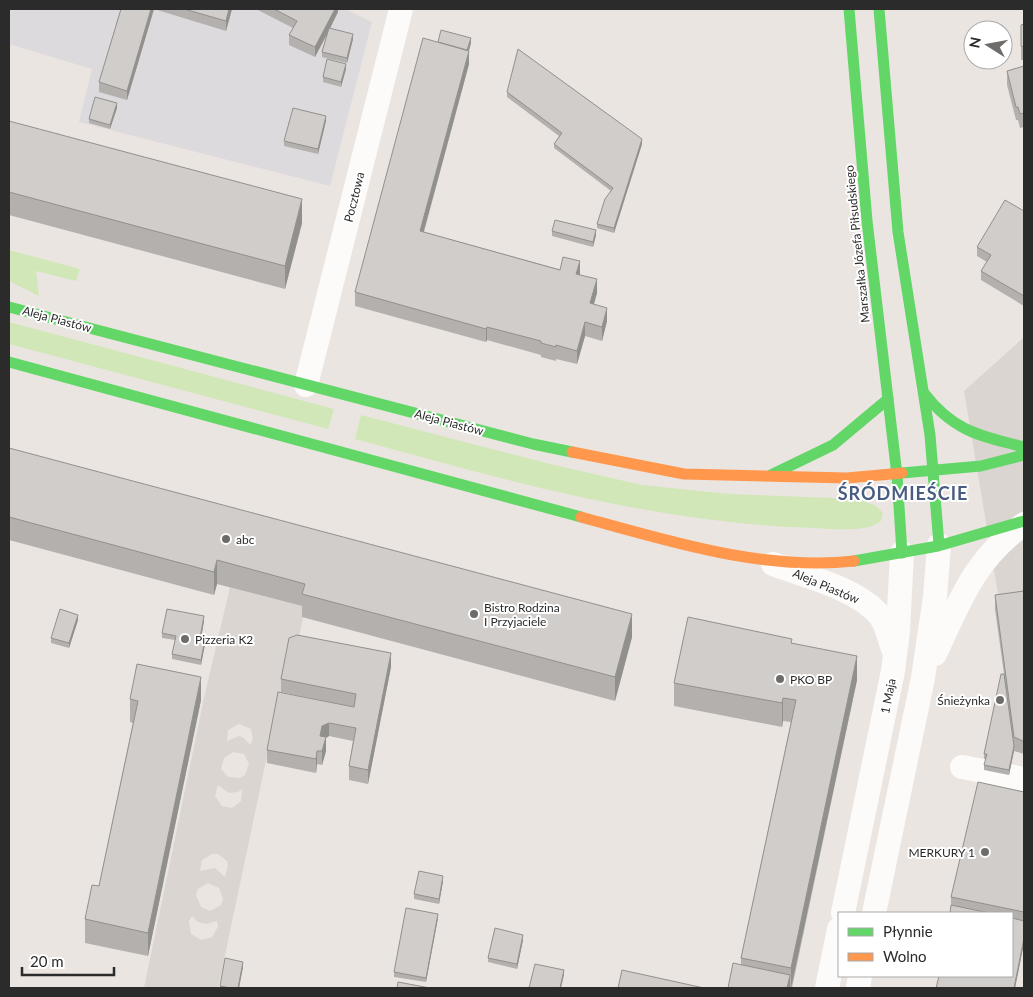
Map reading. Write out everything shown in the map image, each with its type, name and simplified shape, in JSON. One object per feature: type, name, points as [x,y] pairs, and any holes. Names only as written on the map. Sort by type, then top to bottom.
[{"type":"main road","name":"Marszałka Józefa Piłsudskiego","points":[[849,9],[867,221],[897,475]]},
{"type":"main road","points":[[879,9],[898,232],[924,393],[934,472],[938,545]]},
{"type":"main road","name":"Aleja Piastów","points":[[9,307],[523,441],[609,461],[684,474],[848,478],[934,472],[981,466],[1024,455]]},
{"type":"main road","name":"Aleja Piastów","points":[[9,362],[668,541],[756,558],[812,562],[840,561],[902,553],[1024,523]]},
{"type":"main road","points":[[924,393],[938,413],[967,432],[1024,447]]},
{"type":"main road","points":[[767,477],[833,445],[888,399]]},
{"type":"main road","name":"1 Maja","points":[[897,475],[902,553]]},
{"type":"street","name":"Pocztowa","points":[[306,385],[401,9]]},
{"type":"street","points":[[923,678],[976,569],[996,546],[1024,523]]},
{"type":"street","points":[[874,912],[923,678],[935,597],[938,545]]},
{"type":"street","name":"1 Maja","points":[[843,912],[895,655],[902,553]]},
{"type":"street","name":"Aleja Piastów","points":[[756,558],[846,591],[868,603],[882,618],[895,655]]},
{"type":"street","points":[[962,767],[1024,779]]},
{"type":"street","points":[[827,988],[838,934]]},
{"type":"shaded area","points":[[11,9],[345,9],[372,22],[330,186],[79,122],[92,69],[9,44]]},
{"type":"shaded area","points":[[1024,337],[1024,594],[999,600],[964,391]]},
{"type":"shaded area","points":[[230,587],[305,607],[297,648],[289,652],[218,988],[144,988],[204,698]],"holes":[[[239,724],[251,729],[253,739],[250,745],[244,738],[239,736],[227,741],[228,730]],[[233,752],[244,754],[249,764],[245,775],[240,778],[228,777],[221,769],[224,758]],[[218,785],[229,793],[238,792],[242,789],[241,801],[232,808],[222,806],[215,796]],[[212,854],[218,854],[227,861],[228,866],[225,877],[215,868],[200,871],[202,860]],[[208,883],[219,888],[223,899],[221,905],[210,911],[201,907],[196,895],[198,889]],[[192,916],[198,922],[206,924],[217,921],[218,927],[212,937],[201,940],[191,934],[189,921]]]},
{"type":"green space","points":[[9,250],[80,269],[76,281],[36,271],[39,296],[9,281]]},
{"type":"green space","points":[[9,322],[334,409],[328,429],[9,344]]},
{"type":"green space","points":[[361,415],[550,464],[642,485],[729,494],[859,499],[876,506],[883,513],[881,521],[875,525],[859,529],[840,529],[756,525],[640,509],[468,470],[355,439]]},
{"type":"building","points":[[121,9],[151,9],[127,91],[99,82]]},
{"type":"building","points":[[184,9],[229,9],[226,21]]},
{"type":"building","points":[[274,9],[335,9],[315,47],[289,35],[297,21]]},
{"type":"building","points":[[1024,24],[1024,47],[1021,46],[1021,25]]},
{"type":"building","points":[[329,28],[353,34],[347,58],[322,52]]},
{"type":"building","points":[[441,30],[471,38],[467,50],[438,42]]},
{"type":"building","points":[[423,38],[469,51],[420,231],[560,270],[563,257],[580,261],[576,274],[597,279],[590,303],[607,308],[602,327],[585,322],[577,351],[541,343],[541,341],[487,327],[486,329],[355,292]]},
{"type":"building","points":[[518,49],[642,139],[614,228],[597,224],[605,199],[613,188],[554,144],[562,133],[507,92]]},
{"type":"building","points":[[327,59],[346,64],[341,82],[323,77]]},
{"type":"building","points":[[1024,66],[1024,113],[1020,114],[1018,107],[1016,107],[1007,71]]},
{"type":"building","points":[[95,97],[117,103],[110,125],[89,119]]},
{"type":"building","points":[[293,108],[326,116],[318,149],[284,141]]},
{"type":"building","points":[[9,121],[302,199],[285,266],[9,192]]},
{"type":"building","points":[[1005,200],[1024,211],[1024,296],[981,271],[991,255],[977,247]]},
{"type":"building","points":[[555,220],[596,230],[593,242],[552,231]]},
{"type":"building","points":[[9,448],[632,614],[615,677],[302,594],[305,584],[217,560],[214,572],[9,517]]},
{"type":"building","points":[[1024,591],[1023,741],[1014,737],[995,595]]},
{"type":"building","points":[[60,609],[78,615],[69,643],[51,638]]},
{"type":"building","name":"Pizzeria K2","points":[[167,609],[204,616],[200,638],[205,639],[201,660],[172,654],[176,636],[162,633]]},
{"type":"building","points":[[688,617],[792,639],[791,643],[857,656],[791,968],[741,958],[796,700],[783,698],[782,703],[674,683]]},
{"type":"building","points":[[297,635],[391,653],[368,770],[349,766],[356,728],[329,723],[322,726],[320,736],[326,737],[322,751],[317,751],[316,759],[267,750],[278,692],[354,707],[356,694],[281,679],[289,638]]},
{"type":"building","points":[[137,664],[201,677],[148,933],[85,919],[92,885],[99,886],[138,701],[130,699]]},
{"type":"building","points":[[1001,674],[1004,674],[1014,746],[1009,770],[984,765],[987,754],[984,754]]},
{"type":"building","points":[[978,782],[1024,792],[1024,912],[951,897]]},
{"type":"building","points":[[419,871],[443,876],[439,899],[414,894]]},
{"type":"building","points":[[951,905],[984,912],[950,912]]},
{"type":"building","points":[[406,908],[438,914],[426,978],[394,972]]},
{"type":"building","points":[[1013,918],[1024,921],[1024,938],[1014,988],[936,988],[939,977],[1013,977]]},
{"type":"building","points":[[495,928],[523,935],[517,964],[488,958]]},
{"type":"building","points":[[225,958],[243,962],[238,988],[220,986]]},
{"type":"building","points":[[733,963],[790,975],[787,988],[728,988]]},
{"type":"building","points":[[535,964],[564,970],[560,988],[529,988]]},
{"type":"building","points":[[622,970],[704,988],[618,988]]},
{"type":"building","points":[[398,982],[430,988],[397,988]]},
{"type":"traffic: fast","points":[[849,9],[867,221],[897,475],[902,553]]},
{"type":"traffic: fast","points":[[879,9],[898,232],[930,435],[939,545]]},
{"type":"traffic: fast","points":[[9,307],[533,444],[572,452]]},
{"type":"traffic: fast","points":[[9,362],[581,517]]},
{"type":"traffic: fast","points":[[924,393],[946,416],[968,430],[1024,447]]},
{"type":"traffic: fast","points":[[771,475],[833,445],[888,399]]},
{"type":"traffic: fast","points":[[902,473],[981,466],[1024,455]]},
{"type":"traffic: fast","points":[[854,561],[938,546],[1024,521]]},
{"type":"traffic: slow","points":[[572,452],[684,474],[847,478],[902,473]]},
{"type":"traffic: slow","points":[[581,517],[682,544],[750,558],[819,563],[854,561]]},
{"type":"place","name":"abc","points":[[226,539]]},
{"type":"place","name":"Bistro Rodzina I Przyjaciele","points":[[474,614]]},
{"type":"place","name":"Pizzeria K2","points":[[185,639]]},
{"type":"place","name":"PKO BP","points":[[780,679]]},
{"type":"place","name":"Śnieżynka","points":[[1000,700]]},
{"type":"place","name":"MERKURY 1","points":[[985,852]]},
{"type":"district","name":"ŚRÓDMIEŚCIE","points":[[903,493]]}]
